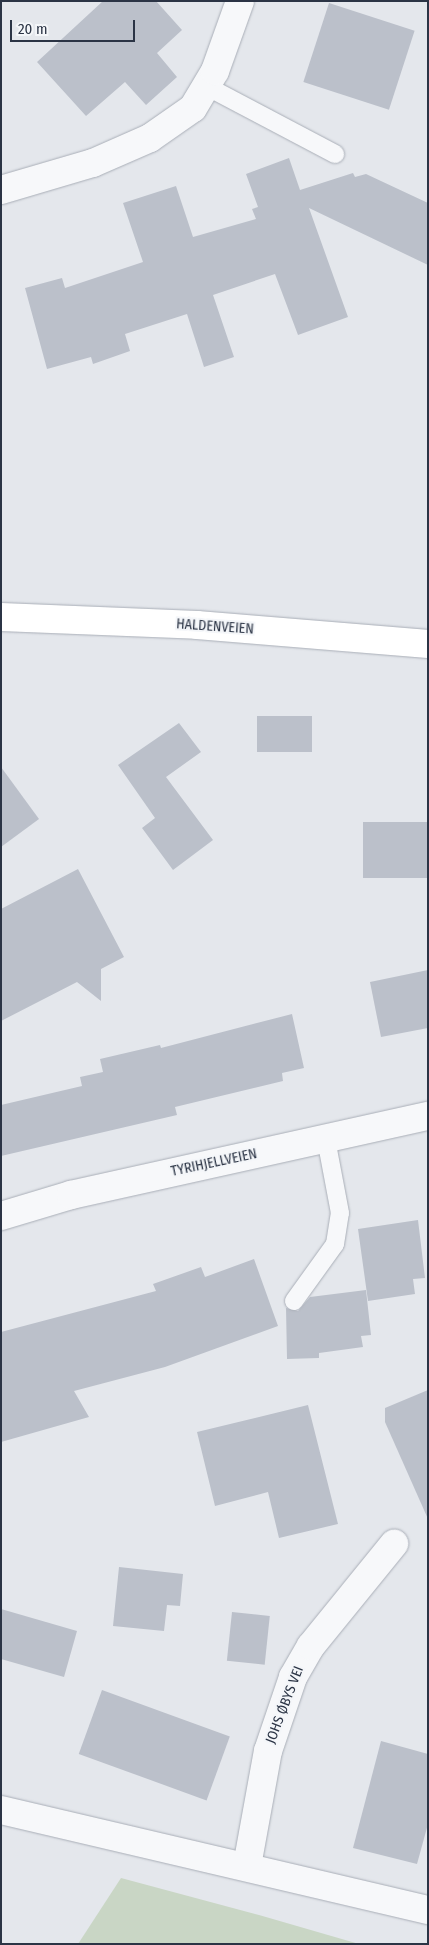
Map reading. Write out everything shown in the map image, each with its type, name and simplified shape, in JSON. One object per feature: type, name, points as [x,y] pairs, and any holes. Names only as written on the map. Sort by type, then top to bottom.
[{"type":"main road","name":"HALDENVEIEN","points":[[1,617],[197,626],[428,644]]},
{"type":"street","points":[[1,190],[93,163],[150,138],[193,108],[206,86],[240,1]]},
{"type":"street","name":"TYRIHJELLVEIEN","points":[[1,1216],[71,1194],[428,1116]]},
{"type":"street","name":"JOHS ØBYS VEI","points":[[247,1866],[268,1751],[293,1676],[311,1646],[394,1544]]},
{"type":"street","points":[[1,1810],[247,1866],[428,1910]]},
{"type":"lane","points":[[206,86],[335,154]]},
{"type":"lane","points":[[294,1301],[334,1244],[340,1213],[326,1139]]},
{"type":"green space","points":[[121,1878],[259,1915],[359,1944],[78,1944]]},
{"type":"building","points":[[103,1],[156,1],[182,30],[157,53],[177,77],[146,105],[125,82],[86,116],[37,62]]},
{"type":"building","points":[[329,3],[415,31],[389,110],[303,82]]},
{"type":"building","points":[[289,158],[300,190],[353,173],[355,177],[366,174],[428,203],[428,265],[309,208],[348,317],[298,335],[275,274],[213,295],[234,357],[204,367],[187,314],[125,334],[130,351],[93,364],[91,357],[47,369],[25,288],[62,278],[65,288],[143,262],[123,203],[176,186],[193,237],[256,219],[252,209],[258,207],[246,174]]},
{"type":"building","points":[[257,716],[312,716],[312,752],[257,752]]},
{"type":"building","points":[[179,723],[201,752],[166,777],[213,840],[173,870],[142,828],[155,818],[118,765]]},
{"type":"building","points":[[1,767],[39,819],[1,847]]},
{"type":"building","points":[[363,822],[428,822],[428,878],[363,878]]},
{"type":"building","points":[[78,869],[124,957],[101,969],[101,1001],[77,982],[1,1021],[1,909]]},
{"type":"building","points":[[428,970],[428,1028],[381,1037],[370,982]]},
{"type":"building","points":[[292,1014],[304,1068],[282,1073],[283,1081],[175,1107],[177,1115],[1,1156],[1,1105],[82,1086],[80,1077],[103,1072],[100,1059],[160,1045],[161,1048]]},
{"type":"building","points":[[418,1220],[425,1278],[413,1279],[415,1294],[368,1301],[358,1229]]},
{"type":"building","points":[[254,1259],[278,1326],[165,1367],[74,1391],[89,1417],[1,1442],[1,1332],[156,1291],[153,1284],[201,1267],[205,1277]]},
{"type":"building","points":[[366,1290],[371,1335],[361,1336],[363,1347],[319,1353],[319,1358],[287,1359],[286,1308],[298,1311],[310,1297]]},
{"type":"building","points":[[428,1390],[428,1519],[385,1422],[385,1408]]},
{"type":"building","points":[[308,1405],[338,1524],[279,1538],[268,1492],[215,1506],[197,1432]]},
{"type":"building","points":[[119,1567],[183,1574],[180,1606],[167,1605],[164,1631],[113,1626]]},
{"type":"building","points":[[1,1609],[77,1631],[64,1677],[1,1659]]},
{"type":"building","points":[[232,1612],[270,1616],[265,1665],[227,1661]]},
{"type":"building","points":[[102,1690],[230,1737],[207,1800],[79,1754]]},
{"type":"building","points":[[381,1741],[428,1754],[428,1824],[417,1864],[353,1848]]}]
